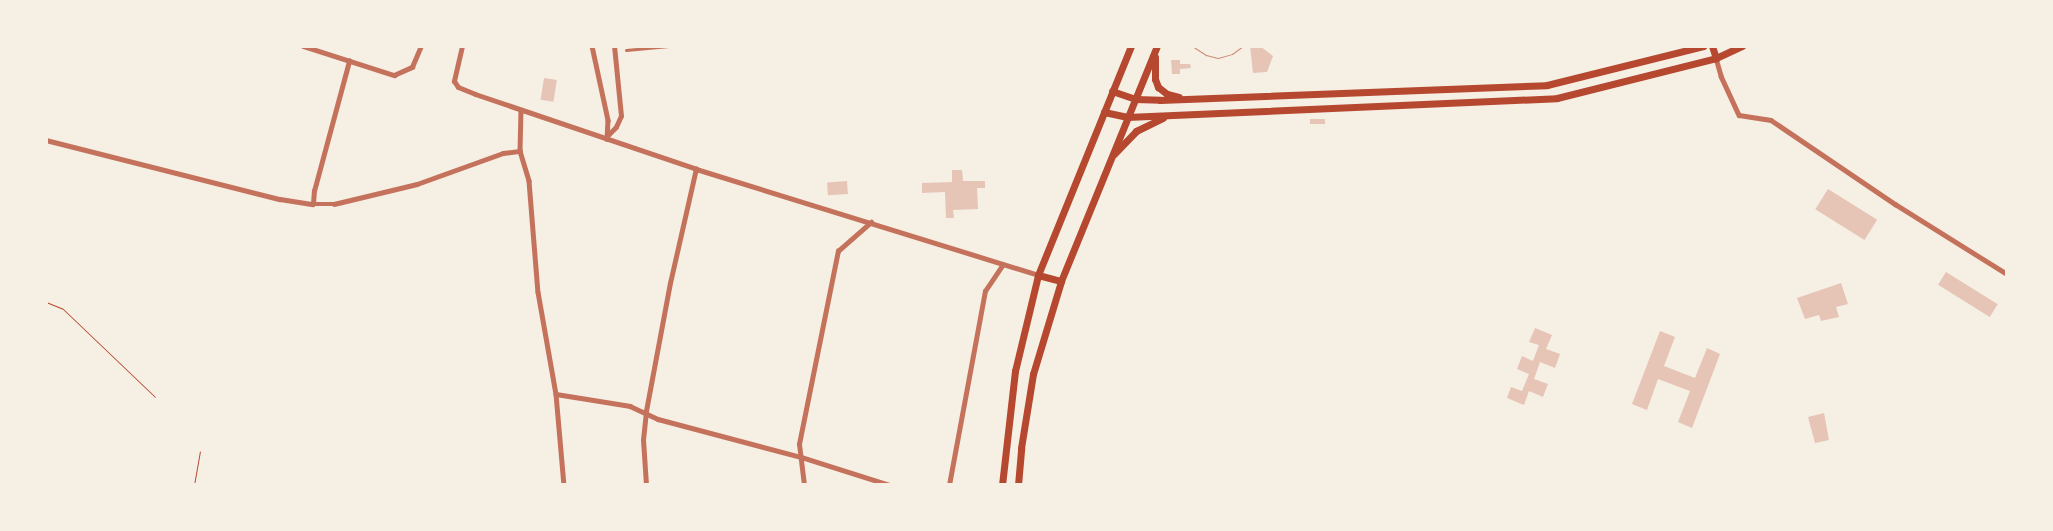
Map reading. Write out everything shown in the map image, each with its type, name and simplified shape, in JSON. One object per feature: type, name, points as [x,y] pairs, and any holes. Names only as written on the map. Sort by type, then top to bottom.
[{"type":"main road","points":[[1002,485],[1014,371],[1038,275],[1131,46]]},
{"type":"main road","points":[[1112,91],[1135,99],[1547,85],[1703,46]]},
{"type":"main road","points":[[1712,46],[1716,58]]},
{"type":"main road","points":[[1104,112],[1127,117],[1557,98],[1716,58],[1742,46]]},
{"type":"main road","points":[[1157,47],[1154,73],[1158,87],[1167,94],[1184,98]]},
{"type":"main road","points":[[1018,485],[1021,448],[1033,374],[1061,281],[1157,47]]},
{"type":"main road","points":[[1110,158],[1141,127],[1174,114]]},
{"type":"main road","points":[[1038,275],[1061,281]]},
{"type":"street","points":[[303,46],[398,74],[412,67],[421,46]]},
{"type":"street","points":[[462,46],[453,76],[456,84],[475,94],[607,137],[696,169],[1038,275]]},
{"type":"street","points":[[592,46],[607,113],[607,137]]},
{"type":"street","points":[[607,137],[616,127],[621,116],[614,46]]},
{"type":"street","points":[[626,50],[669,46]]},
{"type":"street","points":[[1716,58],[1721,76],[1739,115],[1771,120],[1895,204],[2007,274]]},
{"type":"street","points":[[313,204],[314,191],[349,60]]},
{"type":"street","points":[[521,110],[520,151],[529,181],[538,292],[556,394],[564,485]]},
{"type":"street","points":[[46,140],[280,199],[313,204],[334,204],[417,184],[503,153],[520,151]]},
{"type":"street","points":[[646,485],[643,440],[646,411],[670,283],[696,169]]},
{"type":"street","points":[[804,485],[799,444],[838,251],[872,222]]},
{"type":"street","points":[[949,485],[985,291],[1003,264]]},
{"type":"street","points":[[556,394],[630,406],[646,411],[658,419],[801,457],[890,485]]},
{"type":"path","points":[[46,302],[63,309],[155,397]]},
{"type":"path","points":[[194,485],[200,452]]},
{"type":"building","points":[[1250,46],[1260,46],[1273,56],[1267,72],[1253,73]]},
{"type":"building","points":[[1171,60],[1180,60],[1180,64],[1190,64],[1191,68],[1180,69],[1180,74],[1172,74]]},
{"type":"building","points":[[544,78],[557,80],[553,102],[541,100]]},
{"type":"building","points":[[1310,119],[1325,119],[1325,124],[1310,124]]},
{"type":"building","points":[[952,170],[962,170],[963,181],[985,181],[985,188],[977,188],[978,209],[953,210],[954,218],[946,218],[945,192],[922,193],[922,183],[952,182]]},
{"type":"building","points":[[847,181],[848,194],[828,195],[827,182]]},
{"type":"building","points":[[1828,189],[1877,220],[1864,240],[1815,209]]},
{"type":"building","points":[[1946,272],[1998,304],[1990,317],[1938,285]]},
{"type":"building","points":[[1841,283],[1848,304],[1836,307],[1839,317],[1821,321],[1819,315],[1805,319],[1797,298]]},
{"type":"building","points":[[1535,328],[1552,335],[1546,349],[1560,354],[1555,368],[1540,362],[1534,379],[1548,384],[1543,397],[1529,391],[1524,405],[1507,398],[1511,387],[1522,391],[1529,374],[1517,369],[1522,356],[1533,361],[1539,345],[1529,342]]},
{"type":"building","points":[[1660,331],[1675,337],[1664,366],[1695,378],[1707,348],[1720,354],[1692,428],[1678,422],[1690,391],[1658,379],[1647,410],[1632,404]]},
{"type":"building","points":[[1824,413],[1829,440],[1815,443],[1808,417]]},
{"type":"tram line","points":[[1192,46],[1206,55],[1218,58],[1232,54],[1243,46]]}]
